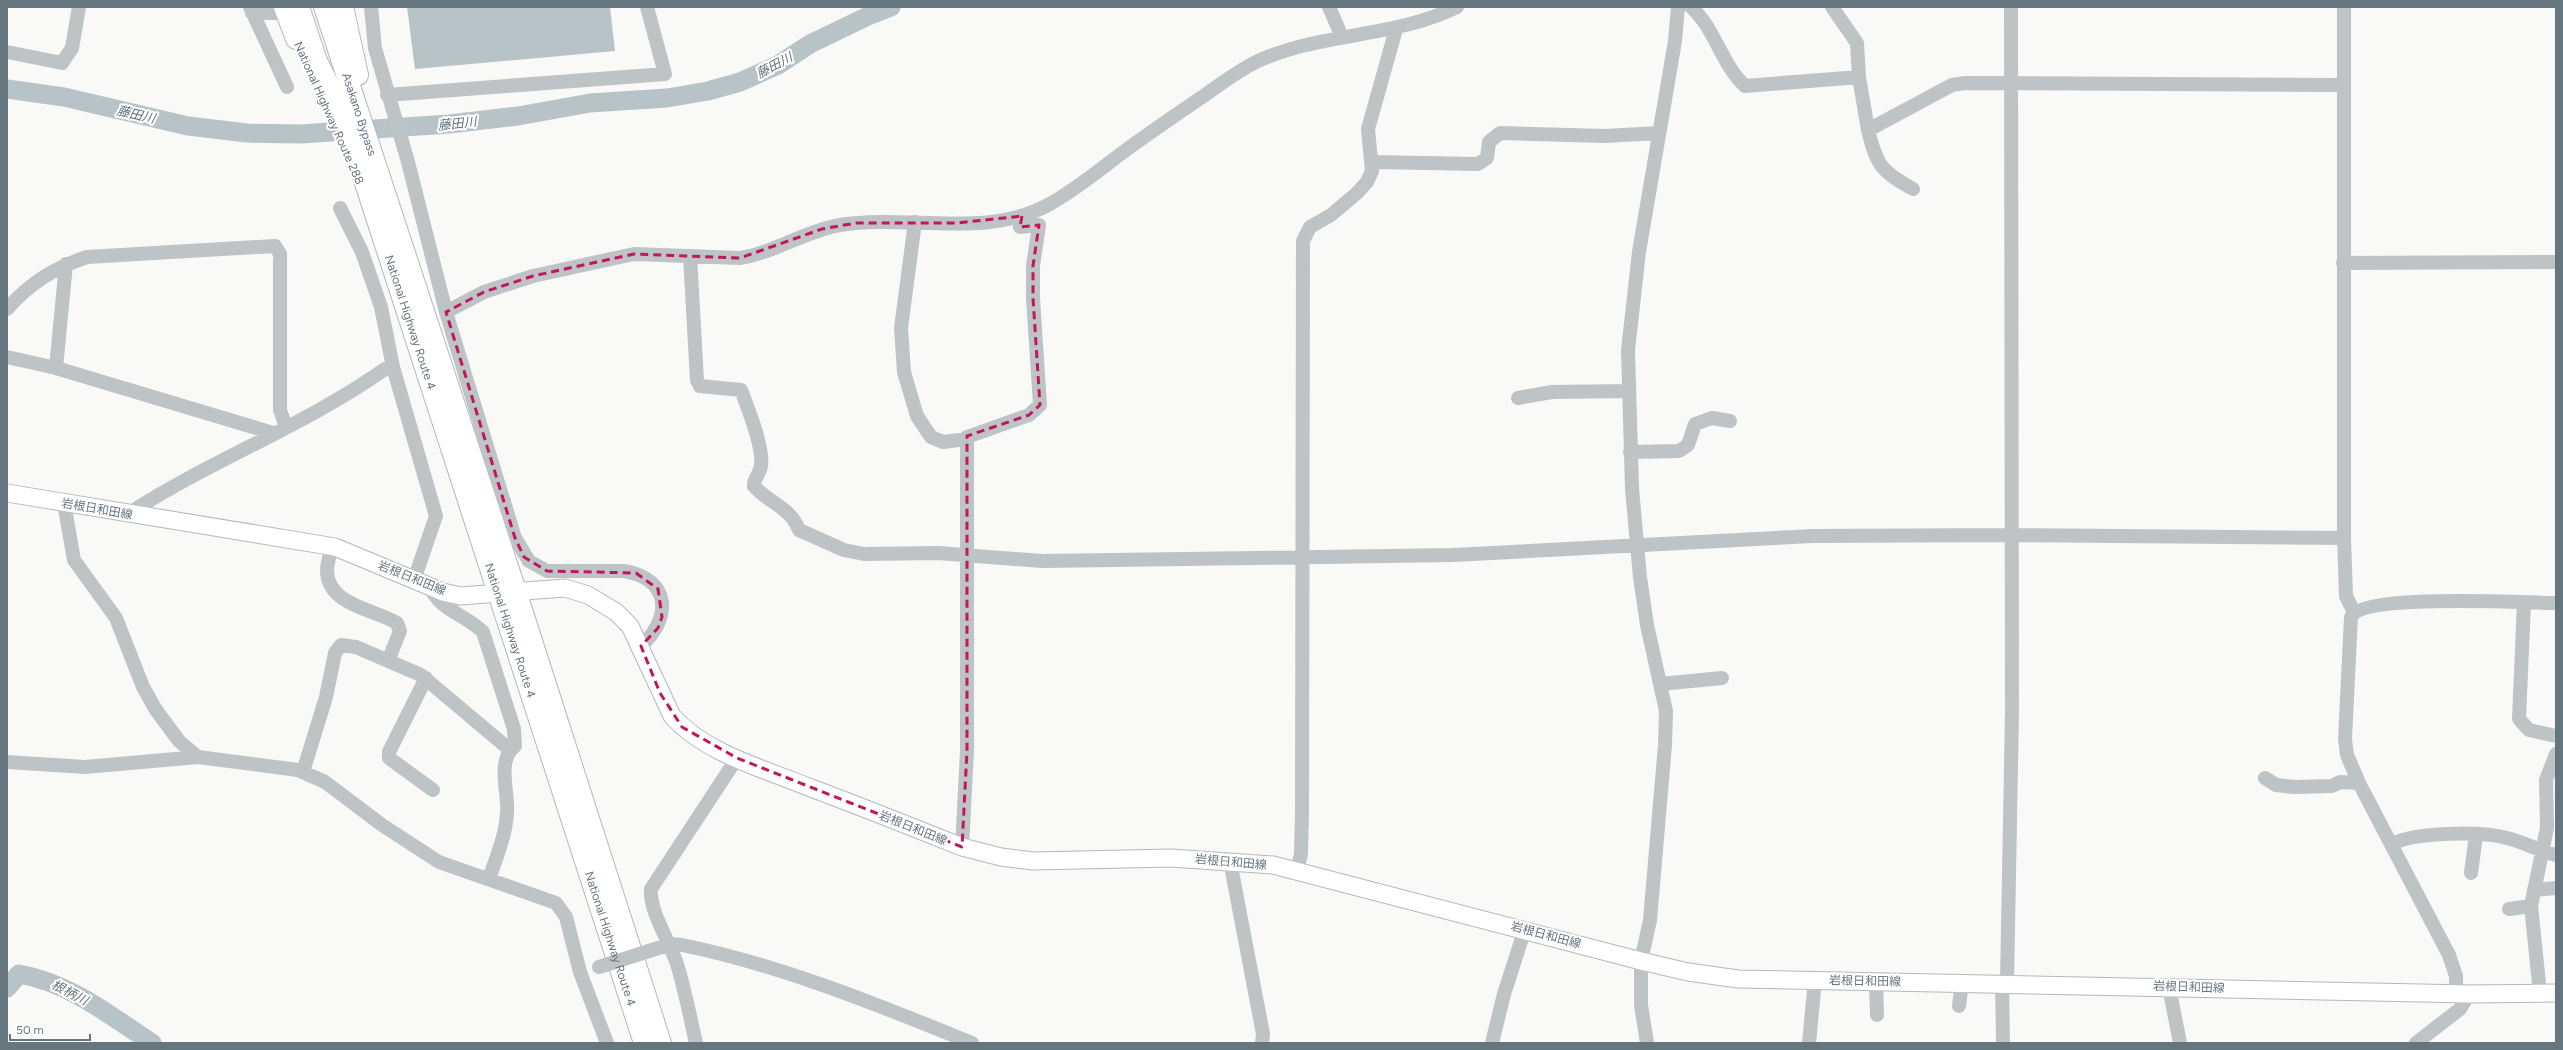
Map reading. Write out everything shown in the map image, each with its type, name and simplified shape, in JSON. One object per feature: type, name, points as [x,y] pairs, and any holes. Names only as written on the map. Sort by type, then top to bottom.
[{"type":"highway","name":"Asakano Bypass","points":[[299,7],[317,61],[349,108]]},
{"type":"highway","name":"Asakano Bypass","points":[[324,7],[349,108]]},
{"type":"highway","name":"National Highway Route 288","points":[[343,7],[357,74],[349,108],[386,220]]},
{"type":"highway","name":"National Highway Route 288","points":[[280,10],[311,79],[349,108],[386,220]]},
{"type":"highway","name":"National Highway Route 4","points":[[386,220],[516,591],[661,1043]]},
{"type":"highway","name":"National Highway Route 4","points":[[386,220],[497,593],[644,1043]]},
{"type":"main road","name":"岩根日和田線","points":[[7,493],[128,514],[194,522],[332,546],[414,580],[460,596],[565,588],[588,595],[616,612],[630,626],[641,646],[660,693],[677,721],[700,739],[737,758],[962,847],[1001,857],[1033,860],[1171,858],[1273,865],[1525,929],[1641,961],[1708,975],[1738,978],[2463,994],[2548,993]]},
{"type":"street","points":[[7,52],[62,63],[72,48],[79,7]]},
{"type":"street","points":[[371,7],[375,48],[408,162],[446,312],[514,538],[524,557],[547,571],[624,571],[636,573],[649,580],[658,589],[663,609],[658,628],[641,646]]},
{"type":"street","points":[[389,100],[665,74],[647,7]]},
{"type":"street","points":[[1329,7],[1342,37]]},
{"type":"street","points":[[446,312],[484,292],[532,276],[634,254],[740,258],[753,256],[837,226],[856,223],[957,223],[1022,216],[1050,204],[1243,69],[1283,52],[1342,37],[1396,29],[1428,20],[1457,7]]},
{"type":"street","points":[[1646,1043],[1641,1005],[1641,961],[1650,920],[1665,746],[1666,711],[1647,625],[1637,545],[1630,452],[1628,350],[1638,252],[1675,41],[1678,7]]},
{"type":"street","points":[[1692,7],[1703,20],[1731,71],[1745,86],[1859,77]]},
{"type":"street","points":[[1832,7],[1857,43],[1859,77],[1868,130],[1878,162],[1888,175],[1913,189]]},
{"type":"street","points":[[2003,1043],[2012,712],[2011,535],[2013,285],[2010,82],[2011,7]]},
{"type":"street","points":[[2344,7],[2344,538],[2346,596],[2354,612],[2348,653],[2345,739],[2347,755],[2359,783],[2450,955],[2463,994],[2460,1009],[2416,1043]]},
{"type":"street","points":[[280,10],[251,10],[287,87]]},
{"type":"street","points":[[1297,871],[1300,854],[1302,813],[1303,241],[1310,227],[1331,215],[1367,182],[1372,171],[1368,129],[1396,29]]},
{"type":"street","points":[[1868,130],[1952,85],[2010,82],[2343,85]]},
{"type":"street","points":[[1372,162],[1478,164],[1487,158],[1489,142],[1500,133],[1604,136],[1659,133]]},
{"type":"street","points":[[340,208],[362,252],[381,307],[393,367],[436,516],[414,580]]},
{"type":"street","points":[[915,222],[901,328],[904,372],[917,416],[931,437],[943,442],[967,439],[970,435],[984,429],[1029,415],[1040,405],[1033,305],[1033,266],[1039,226],[1020,227],[1022,216]]},
{"type":"street","points":[[7,309],[41,277],[66,264],[87,256],[113,253],[276,246],[280,254],[280,410],[286,428]]},
{"type":"street","points":[[690,256],[697,380],[700,386],[742,390],[756,432],[762,466],[754,482],[754,486],[761,495],[794,517],[799,530],[844,550],[864,554],[938,553],[967,557],[1042,561],[1302,559],[1453,555],[1813,536],[2011,535],[2344,538]]},
{"type":"street","points":[[2343,263],[2556,262]]},
{"type":"street","points":[[56,368],[66,264]]},
{"type":"street","points":[[7,357],[56,368],[273,433]]},
{"type":"street","points":[[128,514],[164,491],[329,405],[385,369],[393,367]]},
{"type":"street","points":[[1518,398],[1552,392],[1629,391]]},
{"type":"street","points":[[1630,452],[1678,451],[1688,445],[1695,424],[1712,418],[1730,421]]},
{"type":"street","points":[[962,847],[967,751],[967,439]]},
{"type":"street","points":[[64,503],[74,560],[116,618],[143,687],[156,710],[179,741],[198,757]]},
{"type":"street","points":[[332,546],[327,571],[330,586],[337,596],[397,624],[400,631],[388,661]]},
{"type":"street","points":[[430,586],[433,596],[440,603],[474,622],[483,632],[514,729],[515,746],[510,750],[505,758],[508,813],[489,879]]},
{"type":"street","points":[[2354,612],[2375,605],[2433,601],[2556,603]]},
{"type":"street","points":[[2524,603],[2519,719],[2529,730],[2556,736]]},
{"type":"street","points":[[303,772],[326,696],[337,649],[341,645],[356,647],[426,678],[510,750]]},
{"type":"street","points":[[426,678],[390,752],[389,758],[433,790]]},
{"type":"street","points":[[1660,684],[1722,678]]},
{"type":"street","points":[[2548,993],[2531,906],[2547,828],[2546,780],[2556,754]]},
{"type":"street","points":[[7,762],[85,768],[198,757],[303,772],[325,782],[382,825],[433,859],[542,897],[563,909],[580,972],[607,1043]]},
{"type":"street","points":[[696,1043],[671,944],[653,907],[651,889],[737,758]]},
{"type":"street","points":[[2265,778],[2276,785],[2294,787],[2332,786],[2340,782],[2359,783]]},
{"type":"street","points":[[2392,844],[2416,836],[2476,835],[2505,837],[2537,847],[2542,851],[2556,855]]},
{"type":"street","points":[[2471,873],[2476,835]]},
{"type":"street","points":[[1230,861],[1263,1034],[1262,1043]]},
{"type":"street","points":[[2534,890],[2556,888]]},
{"type":"street","points":[[2509,909],[2531,906]]},
{"type":"street","points":[[1492,1043],[1504,994],[1525,929]]},
{"type":"street","points":[[580,972],[671,944],[748,960],[840,989],[972,1043]]},
{"type":"street","points":[[1809,1043],[1816,980]]},
{"type":"street","points":[[1876,981],[1877,1016]]},
{"type":"street","points":[[1959,1006],[1962,982]]},
{"type":"street","points":[[2169,987],[2180,1043]]},
{"type":"highlighted area","points":[[1022,216],[1020,227],[1039,225],[1033,266],[1033,298],[1040,405],[1029,415],[967,436],[967,751],[962,847],[737,758],[682,727],[660,693],[641,646],[658,628],[662,617],[658,589],[636,573],[547,571],[524,557],[515,538],[446,312],[484,292],[533,276],[634,254],[740,258],[822,229],[856,223],[957,223]]},
{"type":"shaded area","points":[[407,7],[610,7],[615,51],[415,69]]},
{"type":"waterway","name":"藤田川","points":[[7,89],[64,97],[188,126],[247,133],[301,134],[449,124],[518,116],[590,103],[667,98],[708,91],[740,82],[778,65],[810,44],[868,16],[891,7]]},
{"type":"waterway","name":"根柄川","points":[[7,988],[19,974],[38,978],[72,992],[88,1001],[152,1043]]}]
